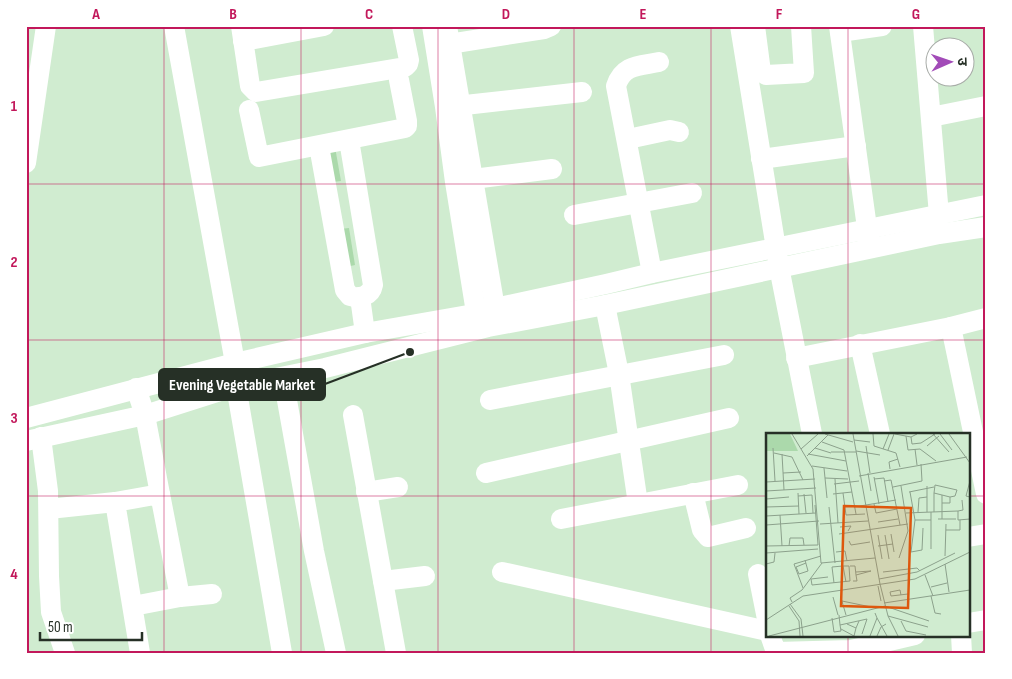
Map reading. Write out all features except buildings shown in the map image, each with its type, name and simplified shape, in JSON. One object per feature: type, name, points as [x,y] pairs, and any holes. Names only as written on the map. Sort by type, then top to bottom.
[{"type":"street","points":[[26,163],[31,88],[46,26]]},
{"type":"street","points":[[174,26],[235,363],[236,386],[282,653]]},
{"type":"street","points":[[324,26],[242,33],[250,86],[253,91],[259,92],[405,68],[409,60],[402,26]]},
{"type":"street","points":[[432,26],[473,179],[487,319]]},
{"type":"street","points":[[487,319],[455,182],[448,35],[544,29],[551,26]]},
{"type":"street","points":[[740,26],[777,258],[812,433]]},
{"type":"street","points":[[755,26],[762,72],[766,75],[804,72],[801,26]]},
{"type":"street","points":[[868,239],[840,29],[882,26]]},
{"type":"street","points":[[923,26],[939,215]]},
{"type":"street","points":[[652,272],[628,139],[616,86],[620,76],[628,68],[659,62]]},
{"type":"street","points":[[249,110],[259,157],[349,140],[407,126],[399,80]]},
{"type":"street","points":[[452,106],[582,92]]},
{"type":"street","points":[[931,117],[986,106]]},
{"type":"street","points":[[628,139],[670,130],[679,132]]},
{"type":"street","points":[[319,146],[345,290],[350,296],[360,298],[372,291],[373,285],[349,140]]},
{"type":"street","points":[[761,159],[856,146]]},
{"type":"street","points":[[473,179],[552,169]]},
{"type":"street","points":[[574,215],[692,193]]},
{"type":"street","points":[[26,418],[235,363],[364,333],[605,304],[777,258],[868,239],[939,215],[986,205]]},
{"type":"street","points":[[868,239],[939,234],[986,227]]},
{"type":"street","points":[[65,653],[51,612],[49,509],[31,436],[145,415],[236,386],[282,378],[652,272],[777,258]]},
{"type":"street","points":[[360,298],[364,333]]},
{"type":"street","points":[[605,304],[619,374],[638,504]]},
{"type":"street","points":[[796,358],[951,327],[986,318]]},
{"type":"street","points":[[951,327],[986,494]]},
{"type":"street","points":[[860,344],[880,433]]},
{"type":"street","points":[[490,400],[724,355]]},
{"type":"street","points":[[282,378],[314,551],[336,653]]},
{"type":"street","points":[[136,388],[145,415],[180,597]]},
{"type":"street","points":[[352,415],[396,653]]},
{"type":"street","points":[[486,473],[729,418]]},
{"type":"street","points":[[561,519],[738,485]]},
{"type":"street","points":[[366,492],[398,487]]},
{"type":"street","points":[[693,493],[702,530],[708,537],[746,528]]},
{"type":"street","points":[[49,509],[115,502],[160,494]]},
{"type":"street","points":[[115,502],[140,653]]},
{"type":"street","points":[[970,537],[986,534]]},
{"type":"street","points":[[502,572],[766,631]]},
{"type":"street","points":[[758,574],[766,614]]},
{"type":"street","points":[[383,581],[425,576]]},
{"type":"street","points":[[133,606],[180,597],[212,594]]},
{"type":"street","points":[[970,623],[986,620]]},
{"type":"street","points":[[770,636],[776,652],[908,636]]},
{"type":"street","points":[[961,636],[962,653]]},
{"type":"green space","points":[[335,147],[341,181],[324,183],[319,149]]},
{"type":"green space","points":[[349,228],[355,265],[337,269],[331,230]]},
{"type":"place","name":"Evening Vegetable Market","points":[[410,352]]}]
